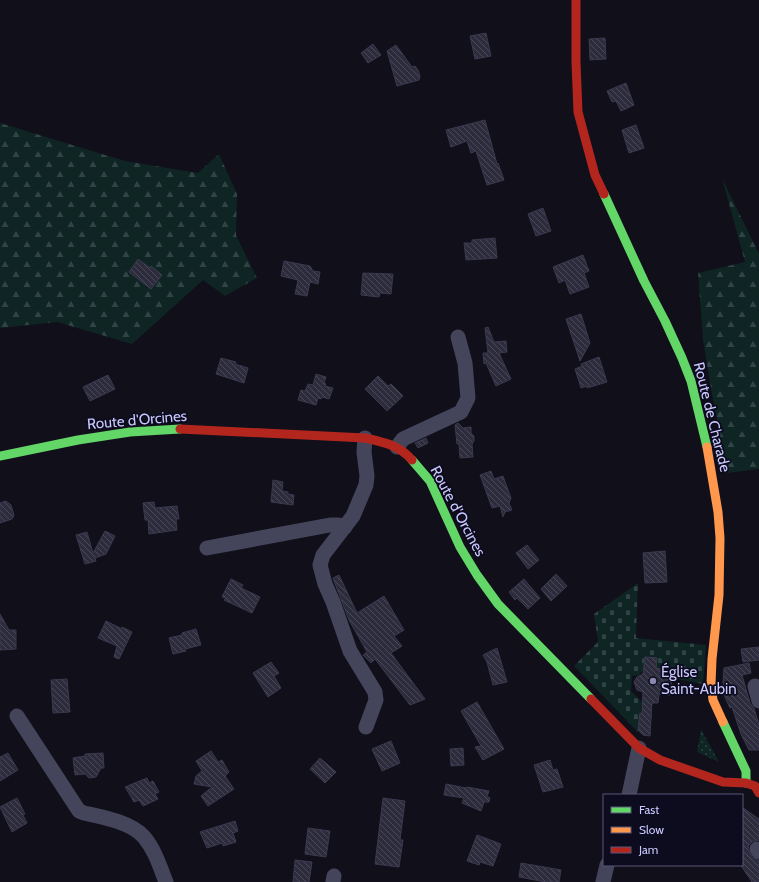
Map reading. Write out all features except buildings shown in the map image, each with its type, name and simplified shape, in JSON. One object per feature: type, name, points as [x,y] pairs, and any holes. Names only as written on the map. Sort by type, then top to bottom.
[{"type":"main road","name":"Route de Charade","points":[[576,0],[578,112],[589,155],[595,175],[644,281],[682,358],[691,381],[704,432],[717,505],[720,538],[719,595],[712,658],[711,684],[713,700],[735,750],[750,774]]},
{"type":"main road","name":"Route d'Orcines","points":[[0,456],[78,440],[130,432],[180,429],[365,438],[380,440],[397,447],[408,455],[430,481],[460,547],[477,575],[498,604],[639,748],[660,760],[723,782],[750,774]]},
{"type":"main road","points":[[750,774],[759,793]]},
{"type":"street","points":[[397,447],[403,439],[461,412],[468,398],[465,363],[458,337]]},
{"type":"street","points":[[365,438],[364,452],[367,476],[366,485],[353,516],[323,555],[320,565],[325,584],[333,602],[350,651],[375,692],[376,700],[366,726]]},
{"type":"street","points":[[207,548],[330,525],[345,527]]},
{"type":"street","points":[[755,686],[759,701]]},
{"type":"street","points":[[17,716],[79,811],[118,822],[140,833],[146,838],[154,853],[166,882]]},
{"type":"street","points":[[629,794],[639,748]]},
{"type":"street","points":[[603,882],[607,866]]},
{"type":"green space","points":[[0,123],[125,161],[198,173],[219,154],[237,194],[236,235],[257,278],[225,296],[203,280],[132,344],[57,322],[0,328]]},
{"type":"green space","points":[[722,178],[759,254],[759,469],[727,473],[703,340],[698,273],[745,262]]},
{"type":"green space","points":[[638,583],[636,638],[706,645],[703,684],[660,676],[661,669],[656,668],[657,658],[645,658],[645,668],[639,675],[632,676],[631,691],[642,702],[638,732],[574,666],[598,642],[594,614]]},
{"type":"green space","points":[[701,729],[719,762],[697,752]]},
{"type":"traffic: fast","points":[[604,194],[644,281],[682,358],[691,381],[707,447]]},
{"type":"traffic: fast","points":[[0,456],[78,440],[130,432],[180,429]]},
{"type":"traffic: fast","points":[[412,460],[430,481],[460,547],[477,575],[498,604],[591,699]]},
{"type":"traffic: fast","points":[[723,722],[746,771],[746,783]]},
{"type":"traffic: slow","points":[[707,447],[718,512],[720,538],[719,595],[712,659],[711,684],[713,700],[723,722]]},
{"type":"traffic: jam","points":[[576,0],[578,112],[595,175],[604,194]]},
{"type":"traffic: jam","points":[[180,429],[365,438],[396,448],[412,460]]},
{"type":"traffic: jam","points":[[591,699],[639,748],[660,760],[723,782],[746,783],[755,786],[759,793]]},
{"type":"place","name":"Église Saint-Aubin","points":[[653,681]]}]
